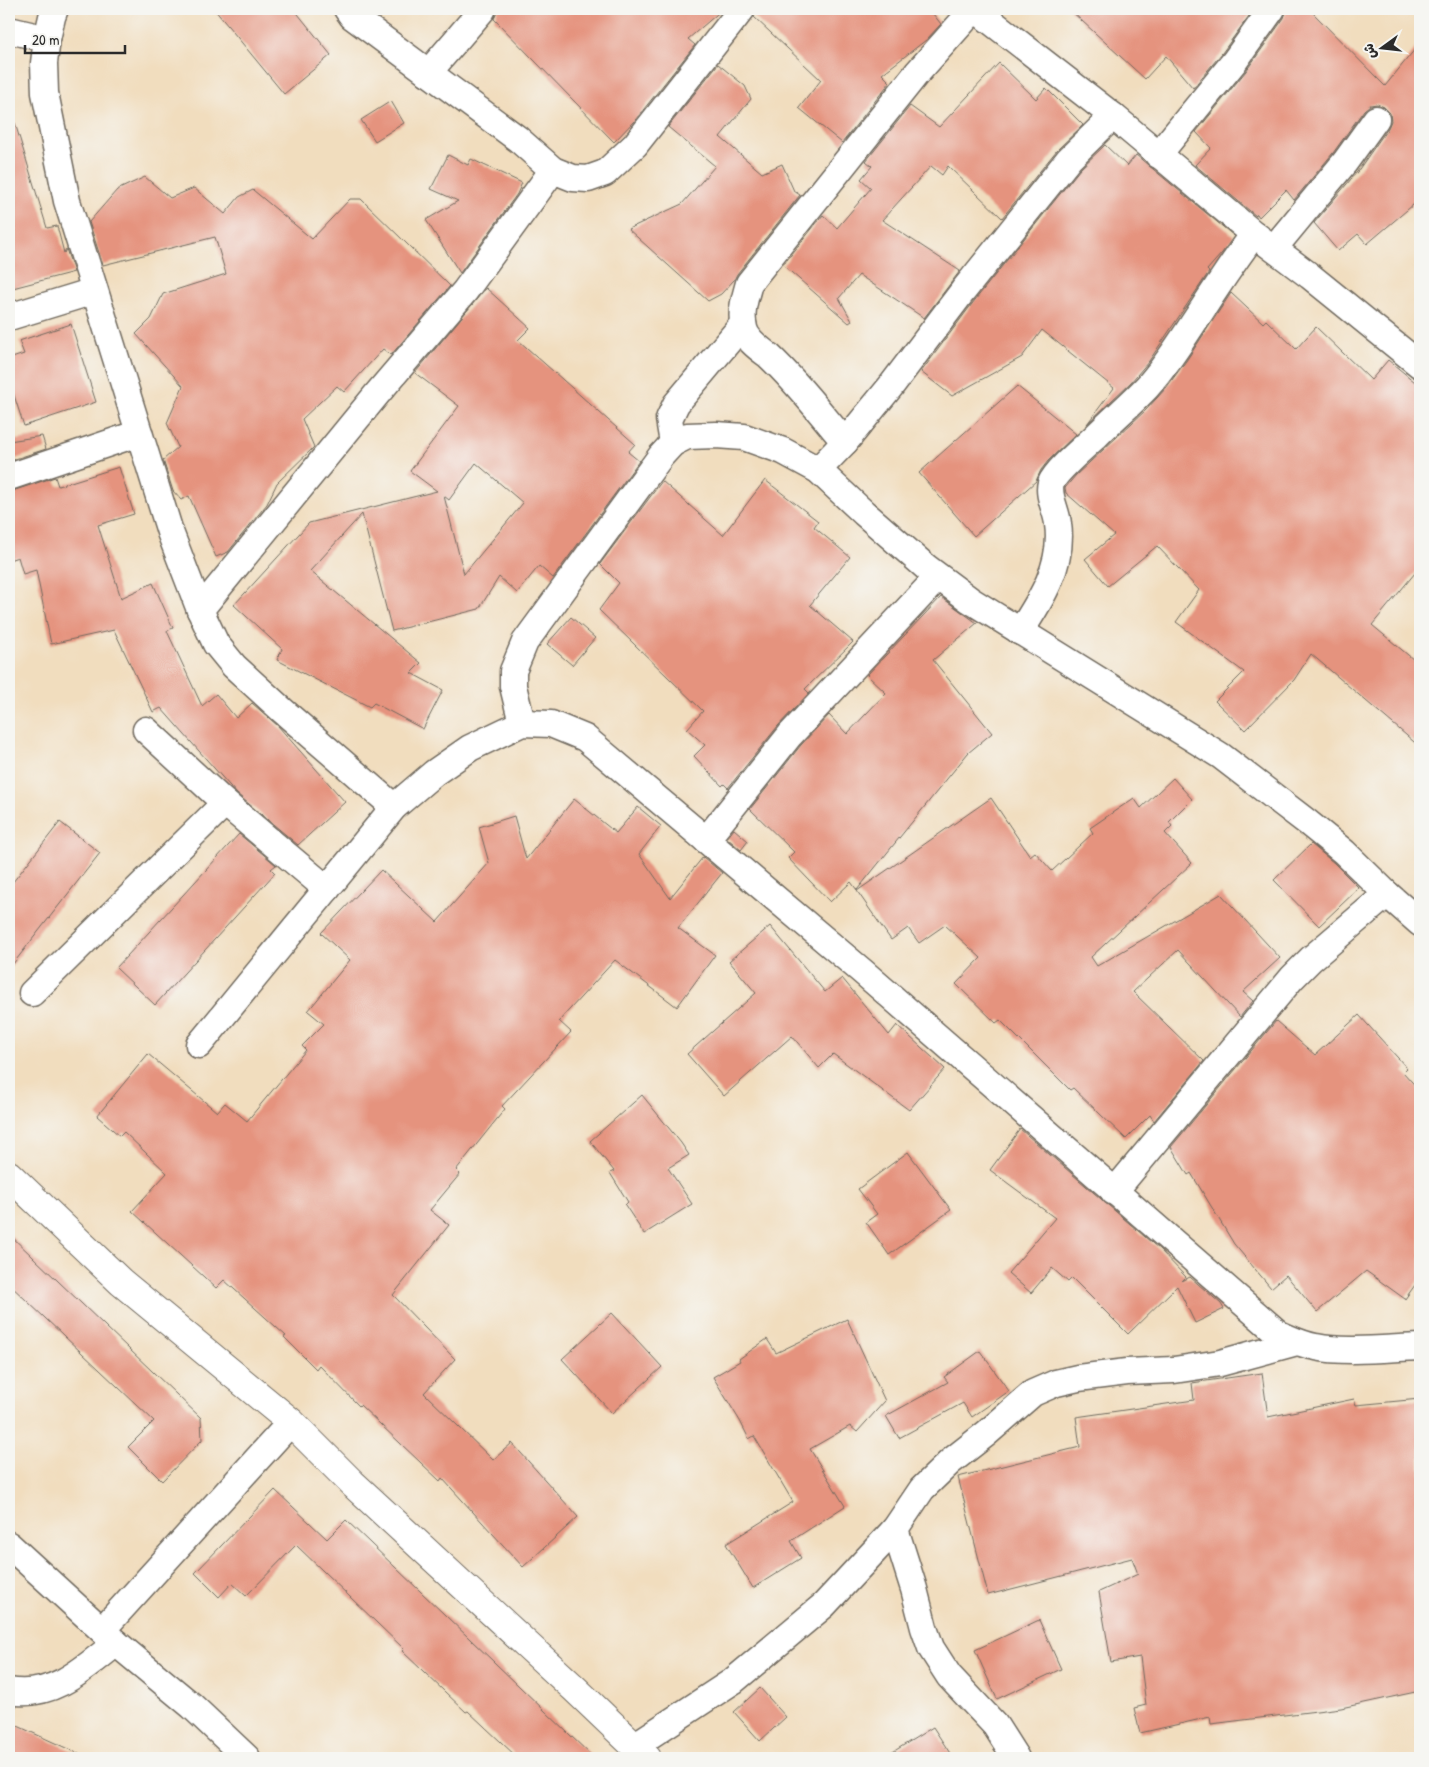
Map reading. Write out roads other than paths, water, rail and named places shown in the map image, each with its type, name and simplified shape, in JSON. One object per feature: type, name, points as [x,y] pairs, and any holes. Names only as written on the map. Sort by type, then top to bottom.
[{"type":"main road","points":[[9,1175],[121,1282],[291,1422],[352,1483],[576,1690],[640,1752]]},
{"type":"street","points":[[55,9],[46,39],[44,63],[45,93],[67,201],[170,532],[200,610],[216,644],[234,666],[394,807]]},
{"type":"street","points":[[347,9],[352,16],[518,139],[553,170],[572,178],[588,179],[605,173],[635,145],[742,9]]},
{"type":"street","points":[[428,73],[483,9]]},
{"type":"street","points":[[845,442],[773,360],[751,341],[744,329],[742,311],[749,283],[917,73],[974,9],[1113,116],[1264,241],[1420,364]]},
{"type":"street","points":[[1158,155],[1234,62],[1272,9]]},
{"type":"street","points":[[9,30],[46,39]]},
{"type":"street","points":[[818,470],[845,442],[891,386],[963,291],[1069,159],[1113,116]]},
{"type":"street","points":[[1020,632],[1048,586],[1058,548],[1059,525],[1051,496],[1051,482],[1077,454],[1148,386],[1177,348],[1233,263],[1264,241],[1345,162],[1376,119]]},
{"type":"street","points":[[200,610],[364,410],[465,291],[553,170]]},
{"type":"street","points":[[9,317],[94,291]]},
{"type":"street","points":[[673,443],[669,418],[676,404],[743,324]]},
{"type":"street","points":[[9,477],[139,433]]},
{"type":"street","points":[[522,723],[513,686],[513,670],[526,642],[661,456],[673,443],[687,436],[716,435],[744,437],[783,451],[818,470],[864,514],[938,577],[970,600],[1221,756],[1344,852],[1420,923]]},
{"type":"street","points":[[706,840],[790,735],[938,577]]},
{"type":"street","points":[[199,1045],[394,807],[434,773],[470,748],[522,723],[551,724],[585,738],[863,972],[1279,1334],[1297,1342],[1335,1349],[1420,1347]]},
{"type":"street","points":[[146,730],[225,803],[327,889]]},
{"type":"street","points":[[32,993],[225,803]]},
{"type":"street","points":[[1114,1192],[1292,978],[1311,959],[1387,894]]},
{"type":"street","points":[[640,1752],[733,1681],[824,1605],[895,1530],[922,1489],[938,1473],[1033,1393],[1056,1383],[1078,1378],[1127,1372],[1174,1370],[1220,1363],[1297,1342]]},
{"type":"street","points":[[9,1691],[45,1691],[87,1667],[109,1637],[291,1422]]},
{"type":"street","points":[[895,1530],[931,1648],[949,1676],[994,1725],[1016,1758]]},
{"type":"street","points":[[9,1545],[109,1637],[192,1706],[246,1758]]}]
